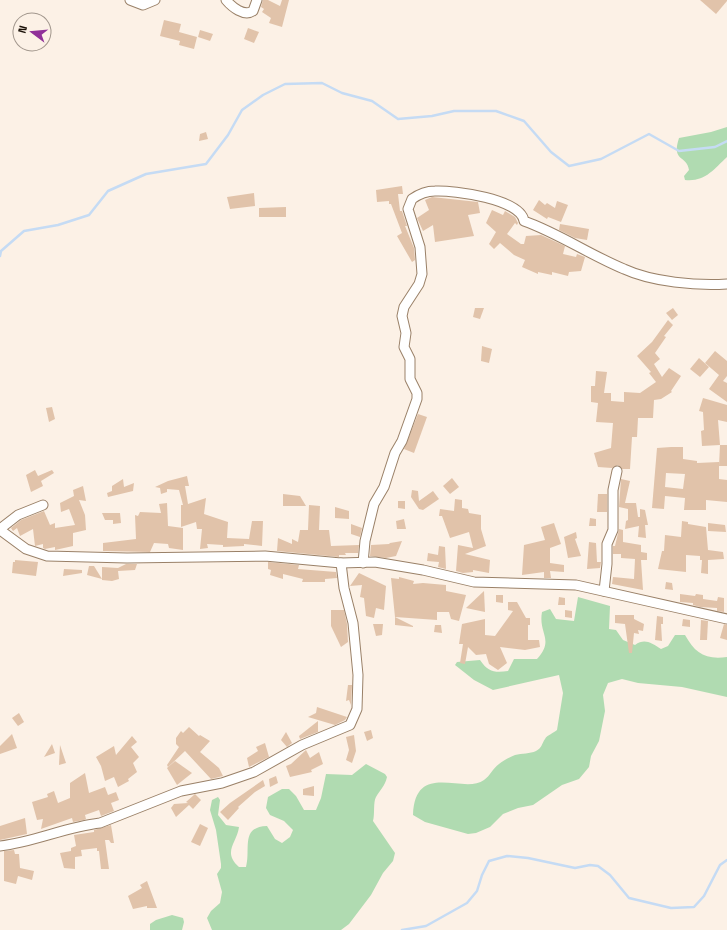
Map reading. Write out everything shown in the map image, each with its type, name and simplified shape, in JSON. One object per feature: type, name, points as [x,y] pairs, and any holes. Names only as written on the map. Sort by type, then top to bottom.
[{"type":"street","points":[[130,0],[143,5],[155,0]]},
{"type":"street","points":[[226,0],[240,11],[246,13],[252,10],[257,0]]},
{"type":"street","points":[[363,562],[365,541],[374,504],[384,487],[395,453],[402,441],[417,399],[417,393],[410,378],[410,359],[404,348],[406,333],[402,316],[404,307],[419,284],[422,274],[420,248],[408,209],[412,199],[425,192],[445,191],[490,199],[518,210],[523,215],[524,221],[550,232],[626,270],[642,275],[698,284],[727,284]]},
{"type":"street","points":[[604,591],[608,564],[607,544],[612,530],[613,490],[617,471]]},
{"type":"street","points":[[43,505],[18,515],[0,530],[35,554],[60,558],[265,556],[341,563],[363,562],[398,565],[474,582],[567,584],[727,619]]},
{"type":"street","points":[[0,846],[20,844],[88,824],[100,823],[181,791],[222,783],[250,774],[302,745],[350,725],[357,709],[358,675],[353,622],[344,588],[341,563]]},
{"type":"green space","points":[[727,127],[727,157],[713,171],[703,177],[685,180],[684,176],[689,170],[688,165],[678,155],[677,146],[679,138],[711,132]]},
{"type":"green space","points":[[578,597],[610,606],[609,629],[616,630],[623,640],[635,645],[645,642],[651,643],[661,649],[668,646],[675,635],[685,635],[697,651],[702,654],[719,658],[727,657],[727,697],[682,687],[638,683],[622,679],[608,683],[603,695],[605,711],[599,741],[591,756],[589,767],[579,779],[562,785],[533,805],[518,808],[503,814],[490,827],[476,833],[468,834],[425,822],[413,815],[416,798],[422,788],[431,784],[442,782],[475,784],[484,780],[497,766],[507,759],[515,755],[531,753],[538,750],[546,738],[557,730],[563,693],[559,675],[493,690],[474,680],[455,665],[457,662],[480,660],[492,671],[503,672],[508,671],[514,659],[537,659],[545,646],[545,636],[541,620],[542,612],[550,609],[556,619],[574,621]]},
{"type":"green space","points":[[366,764],[385,774],[387,777],[375,799],[373,821],[395,853],[393,861],[383,873],[371,895],[349,924],[341,930],[212,930],[207,918],[211,911],[220,903],[222,892],[217,874],[221,868],[221,864],[216,830],[210,810],[212,800],[218,797],[220,800],[218,815],[226,825],[239,827],[231,852],[234,862],[239,867],[246,867],[248,840],[253,830],[259,827],[267,826],[275,839],[282,843],[290,837],[293,830],[284,821],[270,815],[266,808],[268,797],[282,789],[289,789],[296,796],[304,810],[316,810],[321,798],[326,774],[352,775]]},
{"type":"green space","points":[[172,915],[183,918],[184,922],[182,930],[150,930],[150,924],[156,920]]},
{"type":"building","points":[[263,0],[268,0],[280,6],[282,0],[289,0],[282,27],[269,23],[271,18],[262,12],[264,9],[261,7]]},
{"type":"building","points":[[700,0],[727,0],[727,1],[716,14]]},
{"type":"building","points":[[164,20],[181,24],[179,32],[197,37],[194,49],[179,45],[180,41],[160,36]]},
{"type":"building","points":[[248,28],[259,32],[254,43],[244,39]]},
{"type":"building","points":[[200,30],[213,34],[210,41],[198,37]]},
{"type":"building","points":[[206,132],[208,139],[199,141],[200,134]]},
{"type":"building","points":[[402,186],[403,194],[398,194],[400,211],[402,211],[407,226],[405,226],[414,248],[415,260],[412,262],[397,236],[402,233],[391,204],[389,204],[389,201],[377,202],[376,190]]},
{"type":"building","points":[[254,193],[255,206],[230,209],[227,197]]},
{"type":"building","points":[[432,197],[478,202],[480,213],[468,215],[474,236],[435,242],[433,225],[423,231],[417,218],[429,210],[425,200]]},
{"type":"building","points":[[539,200],[545,205],[547,203],[555,208],[557,201],[568,205],[561,222],[548,217],[547,219],[533,210]]},
{"type":"building","points":[[286,207],[286,217],[259,217],[259,208]]},
{"type":"building","points":[[492,210],[503,215],[505,211],[515,217],[518,223],[517,225],[515,223],[507,234],[521,244],[524,244],[526,236],[541,235],[565,246],[563,254],[576,257],[577,254],[585,257],[581,271],[569,272],[568,276],[552,272],[552,275],[538,272],[538,274],[522,267],[525,260],[514,255],[500,243],[494,249],[489,244],[496,232],[486,223]]},
{"type":"building","points":[[560,224],[589,229],[587,240],[575,238],[559,230]]},
{"type":"building","points":[[475,308],[484,308],[480,319],[473,317]]},
{"type":"building","points":[[673,308],[678,315],[672,320],[666,313]]},
{"type":"building","points":[[668,320],[673,325],[664,336],[666,337],[655,353],[660,359],[654,364],[662,377],[669,368],[681,376],[671,391],[672,392],[661,399],[654,400],[653,418],[638,418],[637,437],[632,437],[630,469],[622,469],[618,465],[612,468],[598,467],[594,453],[611,448],[613,423],[596,422],[598,403],[591,402],[591,386],[595,386],[596,371],[607,372],[604,393],[611,393],[611,401],[624,402],[624,392],[640,393],[656,382],[649,373],[651,372],[637,356],[652,342]]},
{"type":"building","points":[[482,346],[492,349],[489,363],[481,361]]},
{"type":"building","points":[[715,351],[727,361],[727,376],[723,381],[727,383],[727,402],[709,389],[719,375],[705,363]]},
{"type":"building","points":[[699,358],[709,367],[700,377],[690,369]]},
{"type":"building","points":[[703,398],[727,405],[727,422],[718,420],[720,445],[702,446],[701,431],[704,430],[703,412],[699,411]]},
{"type":"building","points":[[52,407],[55,419],[49,422],[46,408]]},
{"type":"building","points":[[418,414],[427,417],[414,453],[404,449]]},
{"type":"building","points":[[720,445],[727,445],[727,466],[719,466]]},
{"type":"building","points":[[683,447],[683,459],[697,461],[697,463],[719,462],[719,479],[727,480],[727,502],[706,500],[706,510],[684,510],[685,498],[665,496],[664,509],[652,508],[657,448]],"holes":[[[666,473],[685,474],[683,489],[665,487]]]},
{"type":"building","points":[[35,470],[38,476],[52,470],[54,473],[41,481],[43,486],[31,492],[26,475]]},
{"type":"building","points":[[187,476],[189,486],[185,486],[188,504],[206,498],[204,514],[228,522],[227,538],[249,539],[252,521],[263,521],[262,546],[244,544],[244,546],[223,547],[223,545],[207,544],[208,548],[200,549],[202,529],[197,529],[196,522],[181,527],[181,505],[183,505],[179,490],[167,489],[167,492],[161,494],[160,488],[155,487],[168,481]]},
{"type":"building","points":[[452,478],[459,487],[450,494],[443,486]]},
{"type":"building","points":[[123,479],[124,487],[134,483],[133,491],[108,497],[107,493],[112,491],[112,486]]},
{"type":"building","points":[[621,479],[630,481],[625,503],[636,503],[638,517],[640,517],[640,509],[645,510],[648,525],[645,525],[646,538],[638,537],[639,526],[625,529],[626,521],[628,520],[628,509],[619,507]]},
{"type":"building","points":[[83,486],[86,501],[79,500],[85,515],[86,530],[73,533],[73,546],[55,550],[55,547],[45,549],[43,548],[43,544],[35,546],[33,529],[20,536],[17,528],[13,531],[11,528],[21,520],[44,511],[50,525],[55,523],[55,528],[75,525],[69,509],[61,512],[60,503],[74,496],[73,490]]},
{"type":"building","points":[[412,490],[418,491],[419,501],[433,491],[439,499],[423,510],[419,509],[411,497]]},
{"type":"building","points":[[283,494],[300,496],[306,506],[283,506]]},
{"type":"building","points":[[598,494],[607,494],[607,512],[597,512]]},
{"type":"building","points":[[455,499],[462,500],[462,508],[468,509],[469,513],[481,515],[481,529],[486,546],[465,554],[490,560],[489,573],[473,570],[473,572],[463,573],[456,571],[458,545],[473,548],[469,532],[450,538],[442,516],[439,516],[440,509],[454,511]]},
{"type":"building","points":[[398,501],[405,501],[405,509],[398,508]]},
{"type":"building","points":[[167,503],[168,526],[183,528],[183,550],[169,548],[168,544],[154,543],[150,552],[103,551],[103,543],[136,539],[135,515],[138,516],[140,512],[161,513],[159,504]]},
{"type":"building","points":[[309,505],[320,506],[319,530],[329,530],[331,546],[359,545],[358,553],[345,553],[346,555],[339,555],[339,557],[277,551],[278,538],[292,544],[292,539],[298,542],[300,530],[308,530]]},
{"type":"building","points":[[335,507],[349,511],[349,519],[335,518]]},
{"type":"building","points":[[102,513],[120,513],[121,523],[113,524],[113,520],[105,520]]},
{"type":"building","points":[[590,518],[596,519],[596,526],[589,526]]},
{"type":"building","points":[[404,519],[406,529],[397,529],[396,521]]},
{"type":"building","points":[[682,521],[688,522],[688,524],[706,527],[708,550],[723,552],[724,559],[708,560],[708,574],[701,573],[702,560],[700,560],[700,556],[686,555],[686,572],[658,569],[662,551],[664,551],[665,535],[681,537]]},
{"type":"building","points":[[554,523],[561,544],[550,548],[550,563],[564,565],[564,572],[550,571],[551,578],[544,578],[544,572],[522,575],[524,545],[545,540],[541,527]]},
{"type":"building","points":[[708,523],[725,525],[726,532],[708,531]]},
{"type":"building","points":[[351,524],[362,528],[360,537],[351,534]]},
{"type":"building","points":[[619,529],[623,530],[623,542],[641,545],[641,552],[647,553],[647,560],[641,560],[643,590],[612,584],[613,577],[634,579],[635,559],[621,558],[621,554],[613,554],[613,546],[615,546]]},
{"type":"building","points":[[576,532],[577,538],[575,539],[581,556],[568,558],[564,537]]},
{"type":"building","points":[[402,541],[396,556],[386,558],[370,556],[371,545],[389,544]]},
{"type":"building","points":[[589,542],[596,543],[597,562],[601,562],[600,568],[587,569]]},
{"type":"building","points":[[439,546],[445,547],[446,569],[438,567],[439,562],[427,561],[428,553],[438,555]]},
{"type":"building","points":[[15,560],[38,562],[36,576],[12,573],[13,562],[15,562]]},
{"type":"building","points":[[268,562],[299,565],[298,569],[336,572],[337,578],[325,579],[325,582],[302,582],[303,579],[283,574],[283,579],[270,575],[271,570],[268,569]]},
{"type":"building","points":[[126,564],[137,564],[135,570],[118,571],[119,579],[112,581],[102,580],[102,567],[118,568]]},
{"type":"building","points":[[89,566],[94,566],[102,579],[87,575]]},
{"type":"building","points":[[64,569],[82,570],[82,573],[63,576]]},
{"type":"building","points":[[359,573],[386,586],[384,610],[376,608],[374,618],[366,616],[364,598],[360,597],[362,585],[350,586]]},
{"type":"building","points":[[399,577],[414,581],[413,584],[423,583],[446,585],[446,591],[466,595],[459,621],[451,619],[449,612],[437,612],[437,620],[395,617],[391,578],[399,579]]},
{"type":"building","points":[[666,582],[672,583],[673,590],[665,589]]},
{"type":"building","points":[[484,591],[485,612],[466,608]]},
{"type":"building","points":[[680,594],[695,596],[696,594],[703,595],[703,599],[717,601],[718,597],[724,598],[724,612],[717,611],[717,608],[700,607],[693,605],[693,603],[680,602]]},
{"type":"building","points":[[496,595],[503,595],[503,603],[496,602]]},
{"type":"building","points":[[559,597],[565,598],[565,605],[558,605]]},
{"type":"building","points":[[508,602],[517,602],[526,618],[530,618],[530,625],[528,625],[528,640],[539,640],[540,647],[525,650],[500,647],[507,663],[498,670],[489,664],[486,654],[476,655],[468,647],[465,664],[460,663],[463,644],[459,644],[462,624],[485,619],[485,635],[495,636],[513,611],[508,610]]},
{"type":"building","points":[[331,610],[344,610],[347,624],[348,642],[341,647],[331,626]]},
{"type":"building","points":[[565,610],[572,611],[572,618],[565,617]]},
{"type":"building","points":[[615,615],[634,615],[634,619],[644,624],[643,631],[638,630],[639,634],[634,633],[632,653],[629,653],[625,624],[615,623]]},
{"type":"building","points":[[657,616],[663,617],[663,624],[661,624],[662,641],[655,640]]},
{"type":"building","points":[[395,617],[413,626],[413,627],[395,625]]},
{"type":"building","points":[[683,619],[690,620],[690,627],[682,626]]},
{"type":"building","points":[[701,620],[708,621],[707,640],[700,640]]},
{"type":"building","points":[[373,624],[383,624],[382,635],[376,636]]},
{"type":"building","points":[[724,624],[727,625],[727,640],[720,638]]},
{"type":"building","points":[[435,625],[441,625],[442,633],[434,632]]},
{"type":"building","points":[[348,685],[352,685],[351,705],[349,700],[346,701]]},
{"type":"building","points":[[317,707],[347,717],[345,720],[335,725],[308,717],[316,713]]},
{"type":"building","points":[[19,713],[24,722],[18,726],[12,718]]},
{"type":"building","points":[[318,721],[318,732],[300,739],[299,736]]},
{"type":"building","points":[[189,727],[199,736],[200,735],[210,741],[200,752],[219,768],[223,776],[211,779],[185,751],[168,767],[167,765],[179,747],[176,744],[176,738],[181,731],[183,733]]},
{"type":"building","points":[[371,730],[373,738],[367,741],[364,732]]},
{"type":"building","points":[[286,732],[292,743],[287,747],[281,740]]},
{"type":"building","points":[[12,734],[17,748],[0,754],[0,746]]},
{"type":"building","points":[[354,735],[356,751],[352,763],[346,760],[349,750],[346,737]]},
{"type":"building","points":[[132,736],[137,742],[131,747],[139,757],[133,763],[137,772],[128,779],[129,781],[118,787],[114,777],[105,781],[101,766],[96,757],[114,746],[116,755]]},
{"type":"building","points":[[265,743],[269,757],[249,767],[247,758],[258,751],[256,747]]},
{"type":"building","points":[[52,744],[55,753],[44,757]]},
{"type":"building","points":[[60,745],[66,763],[59,765]]},
{"type":"building","points":[[306,750],[310,758],[319,752],[323,764],[311,770],[312,772],[290,777],[286,766],[291,764]]},
{"type":"building","points":[[175,761],[192,773],[177,785],[167,768]]},
{"type":"building","points":[[85,773],[89,793],[105,787],[108,795],[116,792],[119,800],[111,803],[114,811],[101,816],[99,810],[85,815],[86,819],[84,820],[73,822],[72,818],[41,829],[43,819],[37,820],[32,802],[48,797],[47,794],[54,791],[58,803],[70,798],[70,783]]},
{"type":"building","points":[[276,776],[278,783],[270,787],[269,779]]},
{"type":"building","points":[[263,780],[265,786],[255,792],[238,807],[239,808],[228,820],[220,812],[230,803]]},
{"type":"building","points":[[314,786],[314,796],[303,795],[303,789]]},
{"type":"building","points":[[195,794],[201,800],[193,809],[189,805],[176,817],[171,808],[174,804],[188,803],[186,802]]},
{"type":"building","points":[[25,818],[27,834],[0,840],[0,826]]},
{"type":"building","points":[[200,824],[208,828],[200,846],[191,842]]},
{"type":"building","points":[[111,825],[114,843],[111,843],[109,840],[105,840],[109,869],[101,869],[99,851],[97,851],[97,848],[81,850],[82,856],[75,857],[75,869],[64,868],[60,853],[71,851],[71,848],[76,846],[74,835],[94,832],[94,830]]},
{"type":"building","points":[[14,850],[15,854],[19,854],[20,868],[34,871],[32,880],[18,876],[16,884],[4,881],[4,851]]},
{"type":"building","points":[[147,881],[157,908],[147,908],[147,906],[133,909],[128,896],[142,888],[140,885]]},
{"type":"waterway","points":[[0,256],[1,251],[24,231],[58,225],[89,215],[108,191],[146,174],[206,164],[228,135],[242,110],[263,95],[285,84],[322,83],[342,93],[372,101],[398,119],[432,116],[454,111],[496,111],[524,121],[551,152],[569,166],[601,159],[649,134],[679,151],[715,147],[727,141]]},
{"type":"waterway","points":[[402,930],[426,926],[467,903],[477,891],[482,875],[489,861],[507,856],[528,858],[575,868],[590,865],[598,866],[610,875],[629,898],[671,908],[694,907],[704,896],[720,865],[727,860]]}]
